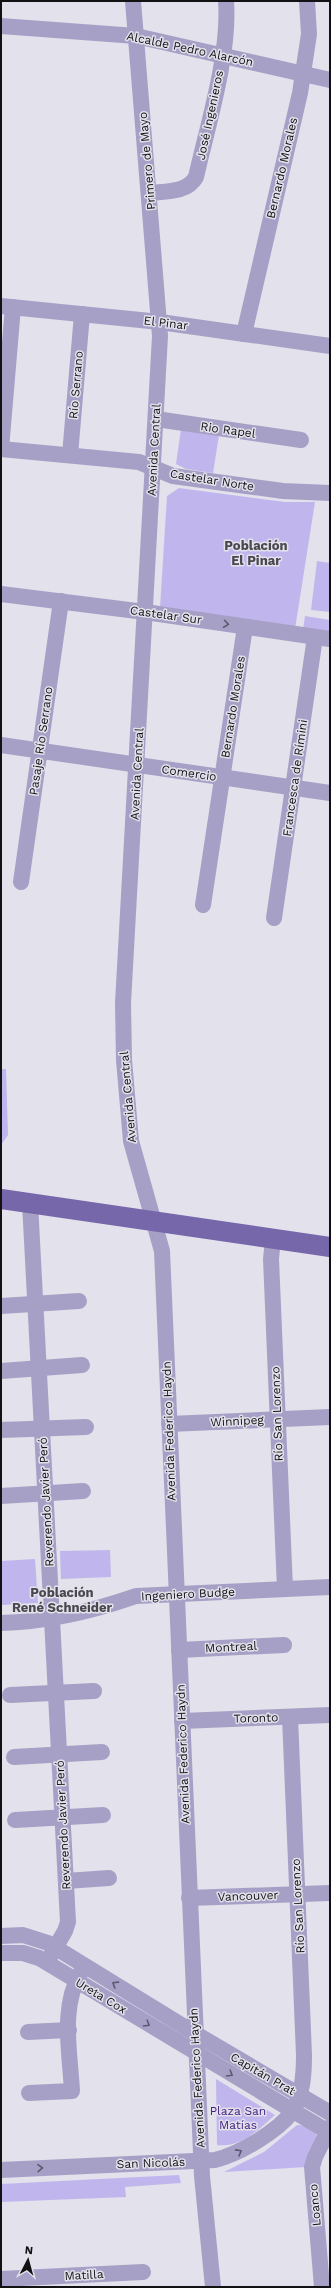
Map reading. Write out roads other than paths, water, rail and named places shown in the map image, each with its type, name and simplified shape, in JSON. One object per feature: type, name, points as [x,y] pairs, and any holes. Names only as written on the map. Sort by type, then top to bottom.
[{"type":"main road","points":[[1,1199],[330,1247]]},
{"type":"street","name":"Primero de Mayo","points":[[133,1],[160,322]]},
{"type":"street","name":"José Ingenieros","points":[[149,193],[184,188],[192,184],[196,177],[223,56],[227,28],[226,1]]},
{"type":"street","name":"Bernardo Morales","points":[[244,334],[300,93],[309,34],[307,1]]},
{"type":"street","name":"Alcalde Pedro Alarcón","points":[[1,26],[136,36],[330,80]]},
{"type":"street","name":"El Pinar","points":[[7,307],[160,322],[244,334],[329,342]]},
{"type":"street","points":[[1,449],[7,307]]},
{"type":"street","name":"Río Serrano","points":[[70,455],[82,314]]},
{"type":"street","name":"Avenida Central","points":[[155,1222],[131,1141],[124,1060],[122,1003],[146,612],[160,322]]},
{"type":"street","name":"Rio Rapel","points":[[156,419],[301,440]]},
{"type":"street","name":"Castelar Norte","points":[[1,449],[139,462],[173,476],[283,491],[330,493]]},
{"type":"street","name":"Castelar Sur","points":[[1,594],[146,612],[322,638]]},
{"type":"street","name":"Pasaje Río Serrano","points":[[21,882],[61,601]]},
{"type":"street","name":"Bernardo Morales","points":[[203,905],[245,627]]},
{"type":"street","name":"Francesca de Rímini","points":[[274,918],[293,788],[322,638]]},
{"type":"street","name":"Comercio","points":[[1,745],[330,793]]},
{"type":"street","name":"Reverendo Javier Peró","points":[[30,1203],[68,1922],[65,1931],[47,1962]]},
{"type":"street","name":"Avenida Federico Haydn","points":[[155,1222],[162,1252],[201,2161],[213,2287]]},
{"type":"street","name":"Río San Lorenzo","points":[[273,1239],[271,1258],[285,1589]]},
{"type":"street","points":[[1,1306],[79,1301]]},
{"type":"street","points":[[1,1371],[82,1365]]},
{"type":"street","name":"Winnipeg","points":[[169,1424],[330,1417]]},
{"type":"street","points":[[1,1430],[86,1427]]},
{"type":"street","points":[[1,1496],[83,1492]]},
{"type":"street","name":"Ingeniero Budge","points":[[1,1623],[51,1617],[109,1605],[136,1596],[330,1587]]},
{"type":"street","name":"Montreal","points":[[179,1650],[284,1645]]},
{"type":"street","points":[[10,1695],[94,1691]]},
{"type":"street","name":"Toronto","points":[[182,1721],[330,1715]]},
{"type":"street","name":"Río San Lorenzo","points":[[290,1717],[304,2055],[299,2095]]},
{"type":"street","points":[[14,1757],[102,1752]]},
{"type":"street","points":[[15,1820],[104,1815]]},
{"type":"street","points":[[66,1881],[109,1878]]},
{"type":"street","name":"Vancouver","points":[[189,1898],[330,1893]]},
{"type":"street","name":"Ureta Cox","points":[[1,1936],[32,1937],[55,1947],[196,2034]]},
{"type":"street","name":"Ureta Cox","points":[[1,1953],[23,1953],[47,1962],[196,2054]]},
{"type":"street","points":[[29,2093],[72,2091],[69,2030],[70,1998],[76,1981],[85,1966]]},
{"type":"street","points":[[28,2032],[69,2030]]},
{"type":"street","name":"Capitán Prat","points":[[196,2034],[330,2113]]},
{"type":"street","name":"Capitán Prat","points":[[196,2054],[329,2131]]},
{"type":"street","name":"San Nicolás","points":[[1,2170],[201,2161],[230,2156],[241,2151],[282,2122],[293,2111],[299,2095]]},
{"type":"street","name":"Loanco","points":[[322,2287],[312,2167],[315,2157],[329,2131]]},
{"type":"street","name":"Matilla","points":[[1,2279],[27,2282],[143,2272]]},
{"type":"district","name":"Población El Pinar","points":[[256,552]]},
{"type":"district","name":"Población René Schneider","points":[[62,1600]]},
{"type":"park label","name":"Plaza San Matías","points":[[238,2118]]}]
